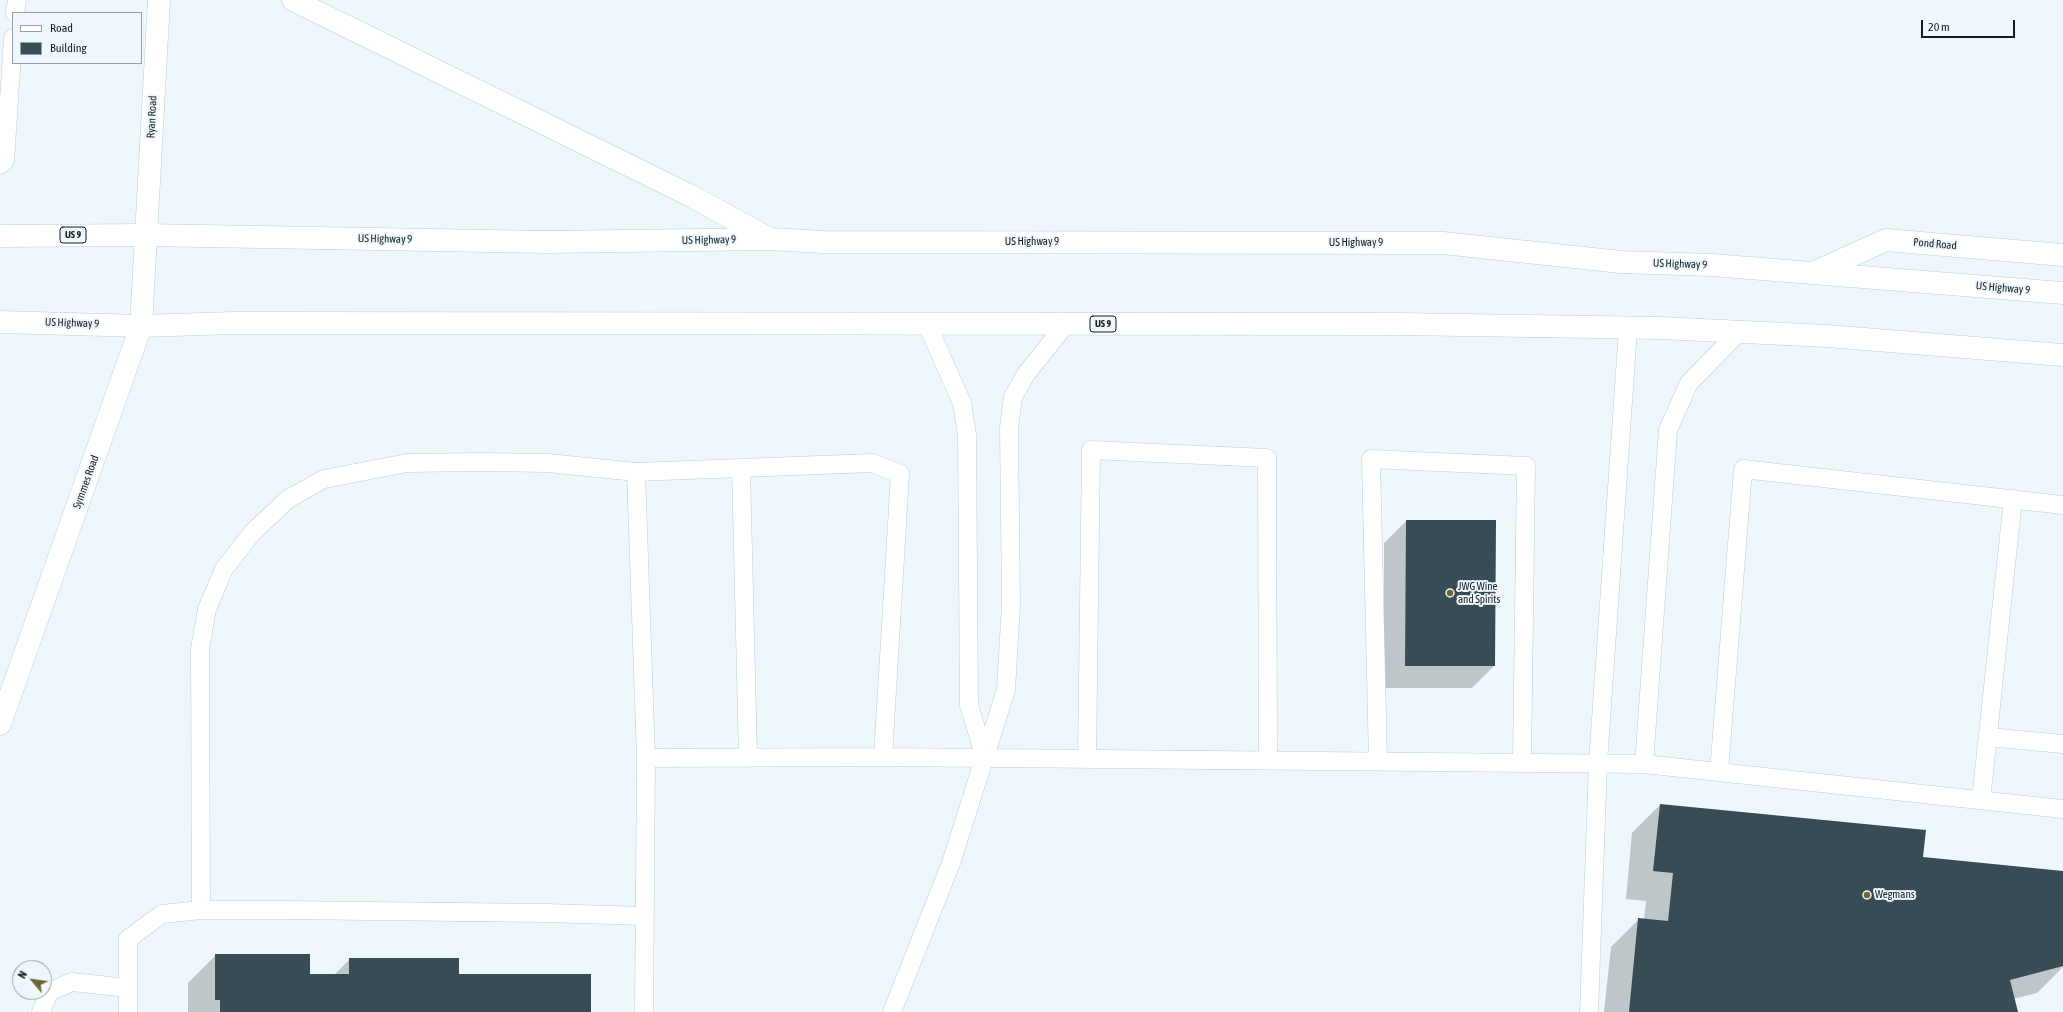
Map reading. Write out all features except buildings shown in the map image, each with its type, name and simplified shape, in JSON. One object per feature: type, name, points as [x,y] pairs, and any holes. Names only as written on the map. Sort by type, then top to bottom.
[{"type":"main road","name":"Ryan Road","points":[[145,235],[159,0]]},
{"type":"main road","points":[[293,0],[691,196],[771,239]]},
{"type":"main road","name":"US Highway 9","points":[[0,236],[145,235],[547,242],[771,239],[831,242],[1442,244],[1621,262],[1712,265],[2063,293]]},
{"type":"main road","name":"Symmes Road","points":[[0,724],[141,326],[145,235]]},
{"type":"main road","name":"Pond Road","points":[[1813,273],[1886,240],[2063,255]]},
{"type":"main road","name":"US Highway 9","points":[[0,322],[141,326],[233,323],[1397,324],[1628,329],[1660,328],[1827,336],[2063,355]]},
{"type":"lane","points":[[15,12],[17,0]]},
{"type":"lane","points":[[0,166],[5,161],[12,53]]},
{"type":"lane","points":[[927,324],[962,403],[967,435],[969,704],[985,758]]},
{"type":"lane","points":[[892,1012],[951,863],[1006,690],[1011,604],[1009,428],[1013,397],[1026,374],[1066,324]]},
{"type":"lane","points":[[1589,1012],[1598,763],[1628,329]]},
{"type":"lane","points":[[1644,764],[1668,430],[1689,383],[1739,332]]},
{"type":"lane","points":[[1087,759],[1091,450],[1267,458],[1268,760]]},
{"type":"lane","points":[[1378,761],[1371,459],[1526,466],[1522,762]]},
{"type":"lane","points":[[201,910],[200,649],[207,609],[224,569],[252,533],[288,499],[324,479],[407,463],[548,463],[636,472],[872,463],[900,474],[883,757]]},
{"type":"lane","points":[[741,468],[748,758]]},
{"type":"lane","points":[[1719,772],[1743,469],[2063,505]]},
{"type":"lane","points":[[636,472],[646,758],[644,1012]]},
{"type":"lane","points":[[1981,800],[2013,499]]},
{"type":"lane","points":[[1988,737],[2063,744]]},
{"type":"lane","points":[[646,758],[883,757],[1644,764],[2063,809]]},
{"type":"lane","points":[[128,1012],[128,939],[162,914],[201,910],[531,912],[645,916]]},
{"type":"lane","points":[[41,1012],[49,992],[72,982],[128,988]]},
{"type":"place","name":"JWG Wine and Spirits","points":[[1450,593]]},
{"type":"place","name":"Wegmans","points":[[1867,895]]}]
